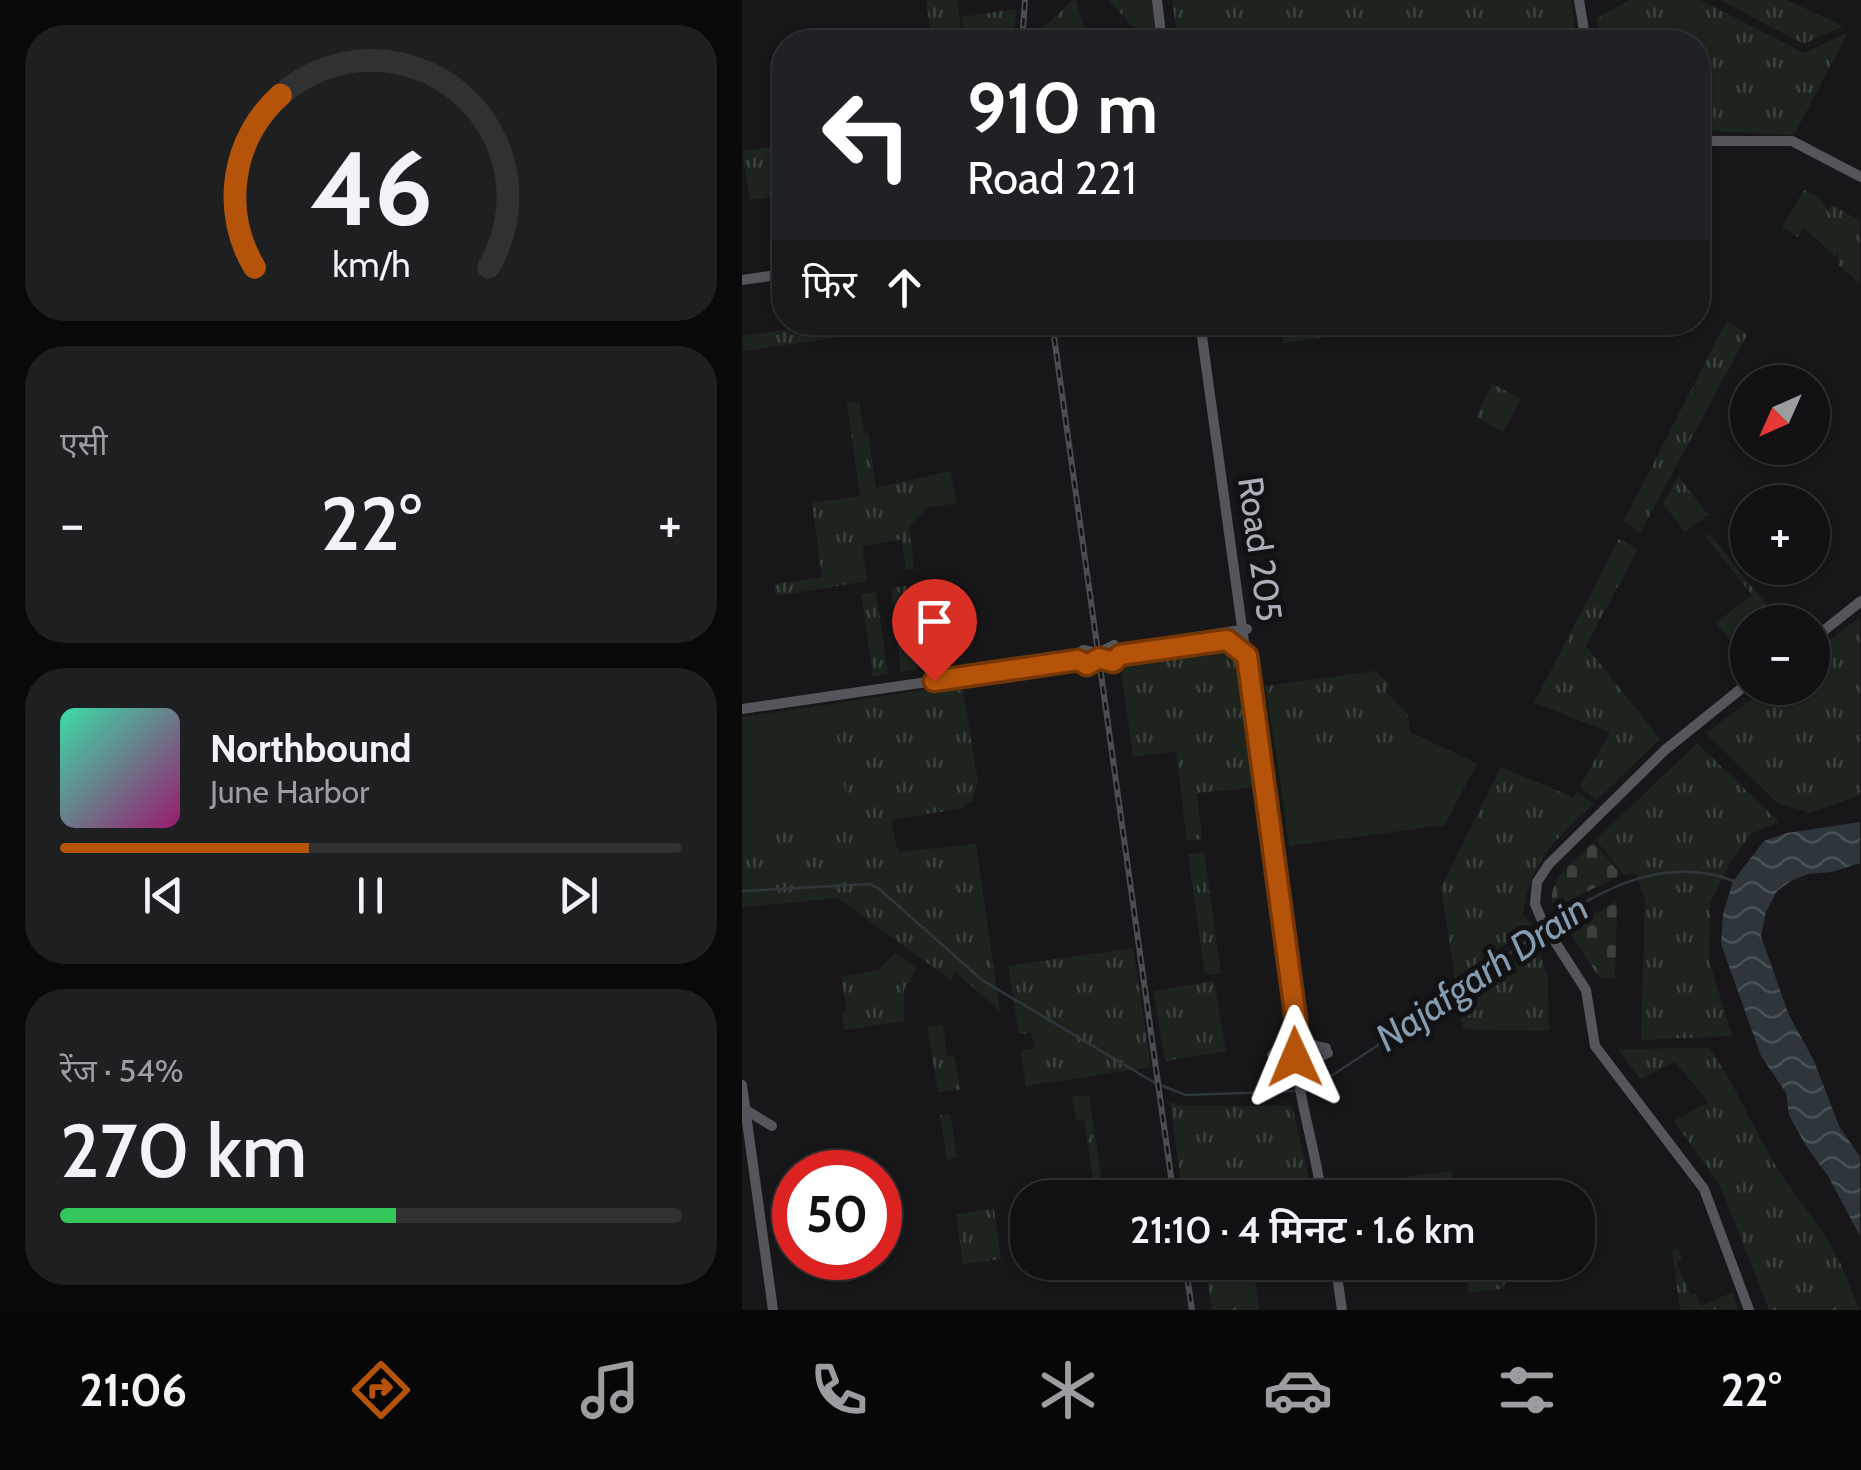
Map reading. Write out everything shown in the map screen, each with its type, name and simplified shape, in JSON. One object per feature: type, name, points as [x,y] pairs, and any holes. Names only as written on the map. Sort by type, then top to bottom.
[{"type":"main road","points":[[1160,0],[1163,30]]},
{"type":"main road","points":[[1582,0],[1586,30]]},
{"type":"main road","points":[[1710,145],[1790,148],[1860,181]]},
{"type":"main road","points":[[742,277],[772,273]]},
{"type":"main road","name":"Road 205","points":[[1204,335],[1296,1020],[1299,1076],[1321,1180]]},
{"type":"main road","name":"Road 205","points":[[1204,335],[1302,1014],[1299,1076]]},
{"type":"main road","points":[[1830,619],[1860,598]]},
{"type":"main road","points":[[1830,624],[1860,598]]},
{"type":"main road","points":[[1225,637],[1240,611]]},
{"type":"main road","points":[[1078,659],[1082,650],[1098,652],[1111,645],[1120,652],[1246,633]]},
{"type":"main road","points":[[1225,637],[1247,656]]},
{"type":"main road","points":[[742,706],[757,699],[1078,659]]},
{"type":"main road","points":[[742,706],[772,707],[1078,659]]},
{"type":"main road","points":[[1730,703],[1669,754],[1554,867],[1541,893],[1546,921],[1586,990],[1594,1046],[1708,1196],[1752,1310]]},
{"type":"main road","points":[[1554,934],[1592,989],[1601,1046],[1710,1187],[1752,1310]]},
{"type":"main road","points":[[1296,1020],[1277,1057],[1299,1076],[1306,1062],[1327,1050],[1309,1044],[1301,1034]]},
{"type":"main road","points":[[742,1085],[746,1150]]},
{"type":"main road","points":[[745,1110],[770,1129],[746,1150]]},
{"type":"main road","points":[[742,1124],[771,1310]]},
{"type":"main road","points":[[1336,1280],[1340,1310]]},
{"type":"green space","points":[[926,0],[957,0],[961,30],[930,30]]},
{"type":"green space","points":[[1073,0],[1076,0],[1084,28],[1041,30]]},
{"type":"green space","points":[[1109,0],[1155,0],[1159,30],[1135,30]]},
{"type":"green space","points":[[1172,0],[1571,0],[1575,30],[1176,30]]},
{"type":"green space","points":[[1629,0],[1700,0],[1804,53],[1848,32],[1794,135],[1710,131],[1710,30],[1598,30],[1596,19]]},
{"type":"green space","points":[[1720,0],[1787,0],[1843,26],[1804,44]]},
{"type":"green space","points":[[1016,9],[1015,30],[964,30],[962,17]]},
{"type":"green space","points":[[772,147],[772,197],[750,200],[742,151]]},
{"type":"green space","points":[[1804,190],[1819,198],[1829,213],[1831,204],[1860,221],[1860,284],[1839,265],[1837,248],[1836,257],[1804,228],[1798,237],[1782,227]]},
{"type":"green space","points":[[1727,320],[1747,335],[1640,533],[1624,521]]},
{"type":"green space","points":[[772,332],[772,335],[853,335],[743,351],[742,336]]},
{"type":"green space","points":[[1282,335],[1340,335],[1283,343]]},
{"type":"green space","points":[[1492,384],[1521,398],[1503,432],[1476,417]]},
{"type":"green space","points":[[859,401],[876,488],[950,471],[957,503],[927,508],[909,526],[914,569],[906,570],[902,539],[862,546],[867,581],[776,596],[774,584],[822,577],[812,503],[860,496],[847,403]]},
{"type":"green space","points":[[1679,477],[1708,515],[1685,532],[1663,503]]},
{"type":"green space","points":[[1710,534],[1730,559],[1730,567],[1706,537]]},
{"type":"green space","points":[[1619,539],[1638,549],[1586,646],[1660,739],[1597,800],[1580,787],[1610,732],[1534,703]]},
{"type":"green space","points":[[1744,585],[1751,585],[1766,605],[1739,605],[1752,595]]},
{"type":"green space","points":[[906,586],[917,669],[901,672],[891,588]]},
{"type":"green space","points":[[876,592],[888,674],[873,676],[861,594]]},
{"type":"green space","points":[[1730,612],[1730,640],[1716,623]]},
{"type":"green space","points":[[1860,617],[1860,795],[1810,813],[1776,802],[1706,733],[1743,705],[1830,705],[1830,640]]},
{"type":"green space","points":[[1237,646],[1258,787],[1197,793],[1202,839],[1187,841],[1176,751],[1133,757],[1120,662]]},
{"type":"green space","points":[[1376,671],[1390,685],[1385,691],[1408,715],[1410,732],[1423,738],[1277,759],[1265,686]]},
{"type":"green space","points":[[962,684],[978,782],[972,802],[964,804],[965,808],[891,820],[898,852],[976,844],[1000,1011],[954,971],[952,981],[838,898],[742,907],[742,835],[849,823],[832,704]]},
{"type":"green space","points":[[832,704],[850,823],[742,835],[742,717]]},
{"type":"green space","points":[[1423,738],[1477,763],[1445,825],[1289,846],[1277,759]]},
{"type":"green space","points":[[1697,743],[1779,822],[1751,834],[1729,864],[1710,903],[1709,961],[1732,1036],[1641,1040],[1645,900],[1635,872],[1624,875],[1596,840]]},
{"type":"green space","points":[[1501,767],[1573,797],[1577,792],[1593,804],[1556,840],[1532,879],[1523,914],[1532,926],[1455,978],[1441,888]]},
{"type":"green space","points":[[1594,842],[1621,875],[1553,908],[1553,888],[1571,863]]},
{"type":"green space","points":[[1204,852],[1221,973],[1205,975],[1188,854]]},
{"type":"green space","points":[[1617,901],[1615,979],[1599,977],[1568,930]]},
{"type":"green space","points":[[1133,948],[1151,1067],[1026,1086],[1021,1051],[1035,1048],[1032,1033],[1019,1034],[1008,966]]},
{"type":"green space","points":[[1538,948],[1548,978],[1549,1031],[1464,1029],[1455,1003]]},
{"type":"green space","points":[[895,952],[917,969],[904,989],[904,1021],[844,1030],[842,1012],[847,1010],[841,977],[879,970]]},
{"type":"green space","points":[[1214,981],[1226,1051],[1165,1061],[1153,991]]},
{"type":"green space","points":[[943,1025],[947,1056],[955,1057],[960,1090],[938,1092],[927,1027]]},
{"type":"green space","points":[[1709,1048],[1774,1163],[1831,1246],[1860,1310],[1769,1310],[1721,1187],[1674,1121],[1709,1102],[1675,1062],[1640,1079],[1618,1049]]},
{"type":"green space","points":[[1089,1095],[1102,1180],[1094,1180],[1084,1120],[1076,1120],[1072,1097]]},
{"type":"green space","points":[[1170,1102],[1183,1106],[1292,1106],[1309,1180],[1181,1180]]},
{"type":"green space","points":[[950,1114],[957,1158],[947,1160],[940,1115]]},
{"type":"green space","points":[[1451,1171],[1453,1180],[1383,1180]]},
{"type":"green space","points":[[994,1209],[1001,1259],[963,1264],[956,1214]]},
{"type":"green space","points":[[1678,1248],[1682,1259],[1677,1263],[1690,1295],[1696,1293],[1701,1306],[1733,1292],[1738,1309],[1680,1310],[1672,1251]]},
{"type":"green space","points":[[1208,1280],[1255,1280],[1259,1310],[1212,1310]]},
{"type":"green space","points":[[1468,1280],[1507,1280],[1502,1289],[1469,1293]]},
{"type":"water","points":[[1860,822],[1860,863],[1832,872],[1808,874],[1777,891],[1766,912],[1761,936],[1788,1013],[1814,1061],[1839,1126],[1860,1157],[1860,1236],[1789,1115],[1786,1093],[1761,1056],[1721,944],[1723,914],[1733,881],[1764,841],[1787,833]]},
{"type":"waterway","name":"Najafgarh Drain","points":[[1551,924],[1593,898],[1638,879],[1685,872],[1734,881]]},
{"type":"waterway","name":"Najafgarh Drain","points":[[742,891],[869,884],[982,980],[1155,1083],[1186,1095],[1299,1091]]},
{"type":"waterway","name":"Najafgarh Drain","points":[[1306,1088],[1325,1080],[1395,1034],[1544,929]]},
{"type":"railway","points":[[1023,30],[1025,0]]},
{"type":"railway","points":[[1054,335],[1171,1180]]},
{"type":"railway","points":[[1188,1280],[1192,1310]]},
{"type":"route","points":[[934,681],[1078,660],[1087,665],[1099,658],[1113,662],[1120,655],[1227,640],[1247,656],[1296,1020],[1295,1057]]}]
